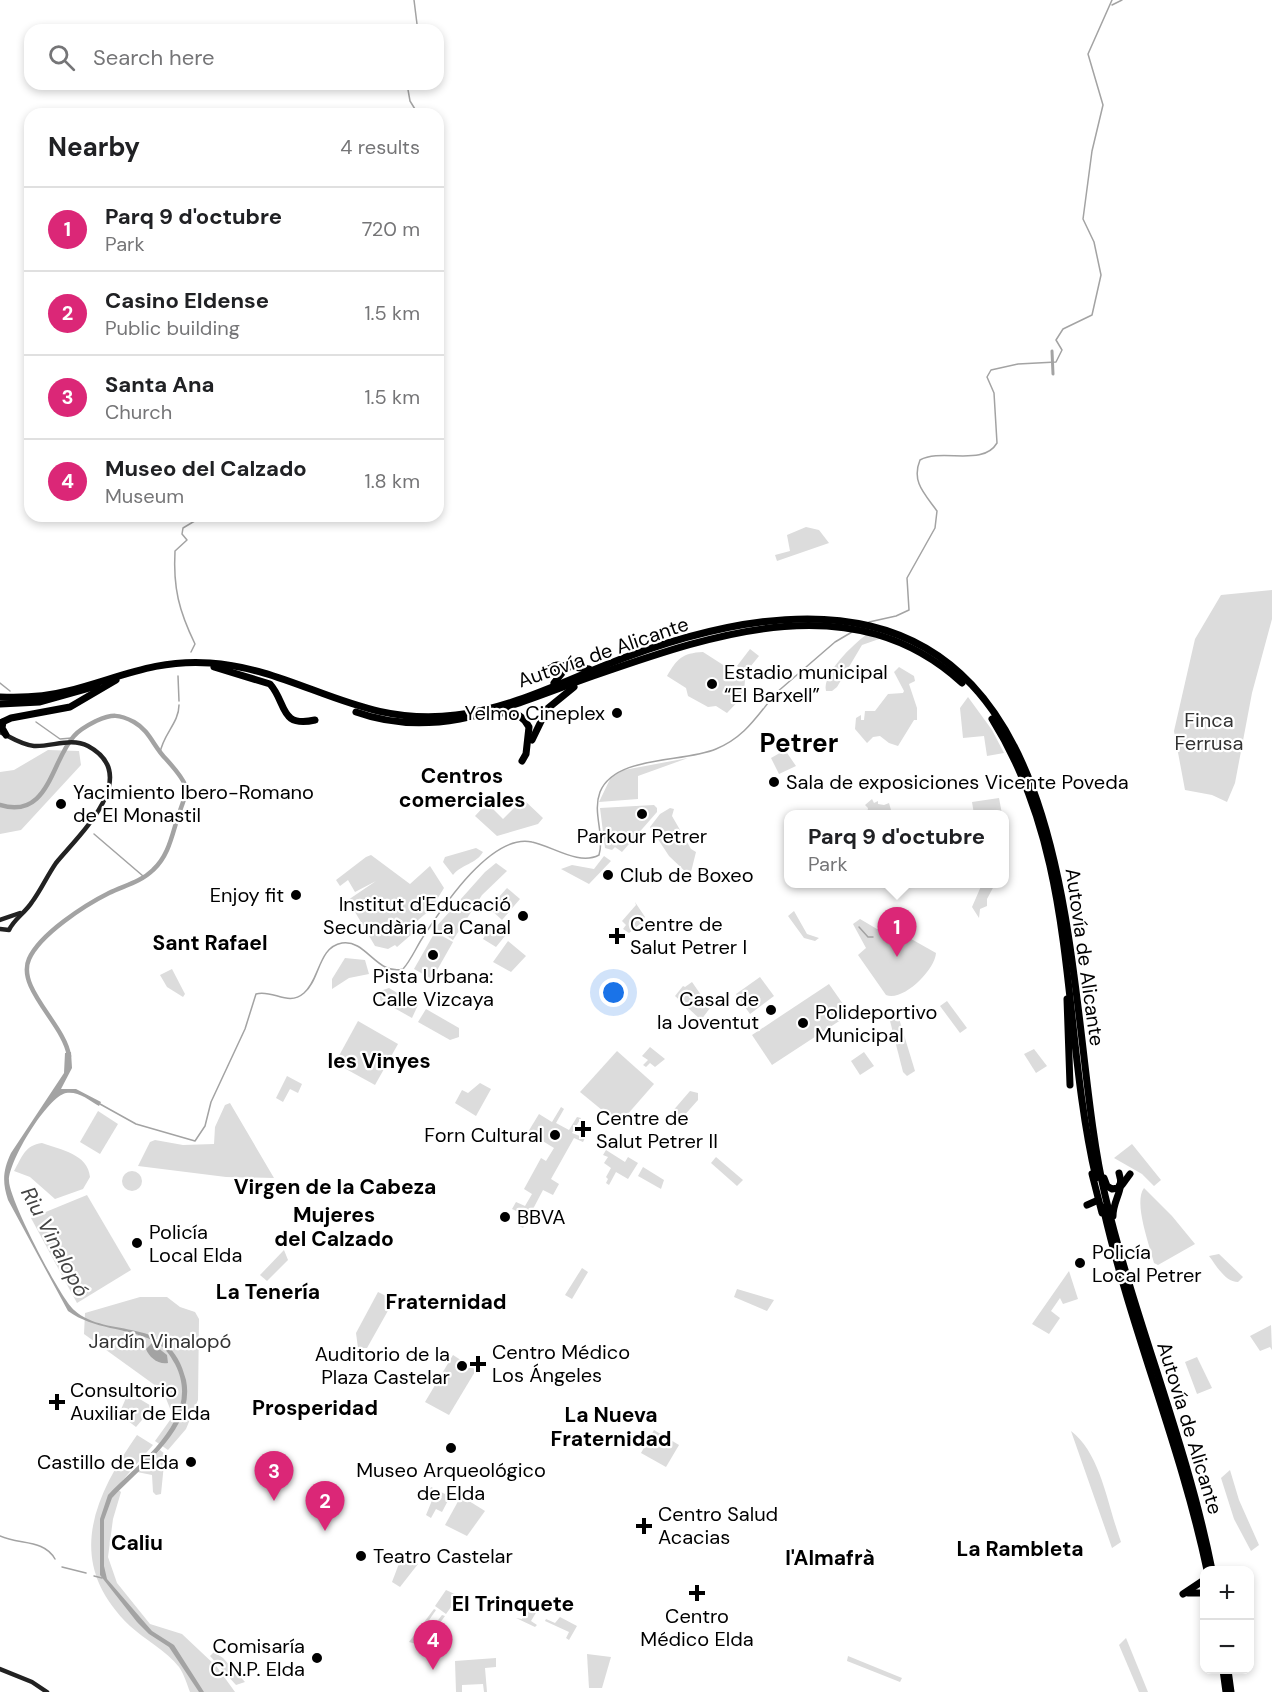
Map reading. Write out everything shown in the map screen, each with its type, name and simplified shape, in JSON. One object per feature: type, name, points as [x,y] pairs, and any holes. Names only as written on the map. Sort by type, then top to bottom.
[{"type":"highway","name":"Autovía de Alicante","points":[[0,704],[27,704],[57,699],[163,668],[214,667],[258,676],[378,718],[423,722],[477,717],[670,644],[740,627],[806,620],[832,620],[870,626],[942,660],[977,692],[1004,729],[1034,794],[1058,872],[1067,917],[1096,1167],[1108,1229],[1181,1464],[1206,1566]]},
{"type":"highway","name":"Autovía de Alicante","points":[[605,669],[672,648],[741,632],[823,625],[870,631],[903,640],[939,663],[965,686],[987,711],[1009,749],[1043,834],[1055,880],[1095,1156]]},
{"type":"highway","name":"Autovía de Alicante","points":[[0,697],[58,693],[136,669],[177,662],[218,663],[261,672],[335,700],[387,714],[436,717],[477,712],[537,695]]},
{"type":"highway","points":[[543,672],[551,666],[581,670],[605,669]]},
{"type":"highway","points":[[537,695],[561,677],[560,669],[551,666]]},
{"type":"highway","points":[[214,667],[270,684],[288,716],[298,721],[315,720]]},
{"type":"highway","points":[[532,740],[544,714],[557,698],[605,669]]},
{"type":"highway","points":[[261,672],[275,675]]},
{"type":"highway","points":[[3,733],[1,723],[70,708],[116,680]]},
{"type":"highway","points":[[313,687],[335,700]]},
{"type":"highway","points":[[477,717],[512,712],[523,718],[529,734],[526,754],[522,761]]},
{"type":"highway","points":[[1068,970],[1070,1085]]},
{"type":"highway","points":[[1086,1144],[1095,1156]]},
{"type":"highway","name":"Autovía de Alicante","points":[[1096,1167],[1183,1453],[1211,1566]]},
{"type":"highway","points":[[1096,1167],[1110,1188],[1118,1188],[1121,1179],[1130,1174]]},
{"type":"highway","points":[[1096,1167],[1097,1202],[1108,1229]]},
{"type":"highway","points":[[1116,1236],[1113,1209],[1121,1179]]},
{"type":"highway","points":[[1088,1193],[1097,1202]]},
{"type":"highway","points":[[1087,1205],[1097,1202]]},
{"type":"highway","points":[[1200,1583],[1183,1594],[1193,1591],[1200,1592]]},
{"type":"highway","points":[[1224,1674],[1226,1692]]},
{"type":"highway","points":[[1229,1674],[1231,1692]]},
{"type":"main road","points":[[0,930],[9,930],[27,909],[56,864],[94,820],[106,796],[109,776],[105,762],[90,747],[76,742],[34,746],[3,733]]},
{"type":"main road","points":[[2,920],[27,909]]},
{"type":"main road","points":[[2,920],[11,925]]},
{"type":"main road","points":[[0,1670],[32,1682],[47,1692]]},
{"type":"green space","points":[[806,527],[819,530],[829,543],[777,561],[775,555],[790,551],[787,535]]},
{"type":"green space","name":"Finca Ferrusa","points":[[1272,590],[1272,619],[1252,693],[1235,783],[1227,802],[1212,795],[1185,790],[1174,731],[1195,639],[1221,595]]},
{"type":"green space","points":[[867,634],[882,638],[862,645],[837,687],[832,691],[826,691],[826,684],[834,668],[847,652]]},
{"type":"green space","points":[[750,649],[759,656],[746,672],[737,666]]},
{"type":"green space","name":"Estadio municipal “El Barxell”","points":[[703,652],[745,679],[744,695],[727,713],[716,706],[708,707],[688,696],[686,688],[667,676],[681,658]]},
{"type":"green space","points":[[899,667],[914,676],[915,681],[909,684],[917,708],[917,720],[914,720],[898,746],[880,736],[873,737],[867,743],[855,729],[856,718],[861,715],[861,720],[864,720],[865,711],[875,711],[888,694],[903,693],[894,672]]},
{"type":"green space","points":[[968,697],[992,730],[1004,753],[987,756],[984,736],[963,738],[960,708]]},
{"type":"green space","points":[[48,750],[79,751],[81,765],[21,830],[0,834],[0,772],[14,770]]},
{"type":"green space","points":[[785,750],[796,766],[779,774],[771,758]]},
{"type":"green space","points":[[688,758],[638,776],[638,799],[599,802],[611,777],[624,770]]},
{"type":"green space","points":[[999,798],[1001,810],[973,810],[972,802]]},
{"type":"green space","points":[[523,799],[543,818],[538,824],[497,836],[475,816],[487,803],[503,819]]},
{"type":"green space","points":[[872,799],[874,803],[878,801],[878,804],[889,803],[891,810],[868,810],[865,805]]},
{"type":"green space","points":[[654,805],[657,812],[622,852],[615,847],[612,850],[605,848],[600,808]]},
{"type":"green space","points":[[670,808],[674,809],[672,816],[691,849],[696,852],[690,876],[669,856],[650,827],[660,814]]},
{"type":"green space","points":[[476,848],[483,852],[480,856],[453,875],[443,862],[445,857]]},
{"type":"green space","points":[[371,855],[410,884],[430,866],[444,888],[431,909],[410,927],[412,934],[397,947],[395,945],[388,949],[375,946],[348,900],[376,881],[355,892],[348,880],[340,886],[336,880]]},
{"type":"green space","points":[[604,856],[611,861],[589,884],[561,869],[572,865],[594,869]]},
{"type":"green space","points":[[496,863],[507,871],[482,895],[453,940],[435,928],[485,872]]},
{"type":"green space","points":[[507,888],[520,899],[502,920],[489,908]]},
{"type":"green space","points":[[980,888],[993,888],[987,899],[987,906],[980,909],[979,918],[972,907]]},
{"type":"green space","points":[[635,902],[645,917],[642,920],[644,925],[640,924],[629,933],[623,929],[626,925],[622,921],[636,905]]},
{"type":"green space","points":[[794,911],[807,934],[819,938],[815,941],[804,938],[788,916]]},
{"type":"green space","points":[[860,919],[877,929],[897,931],[936,953],[930,968],[917,983],[901,994],[886,995],[858,955],[866,948],[853,924]]},
{"type":"green space","points":[[492,924],[499,929],[498,932],[505,936],[496,947],[483,939]]},
{"type":"green space","name":"Pista Urbana: Calle Vizcaya","points":[[435,932],[453,942],[432,979],[414,969]]},
{"type":"green space","points":[[508,941],[526,956],[511,972],[493,962]]},
{"type":"green space","points":[[345,958],[365,960],[369,974],[349,978],[332,989],[332,979]]},
{"type":"green space","points":[[172,969],[185,994],[183,997],[167,987],[160,975]]},
{"type":"green space","points":[[760,977],[774,996],[750,1014],[736,994]]},
{"type":"green space","points":[[692,982],[710,1008],[701,1020],[675,996],[683,986]]},
{"type":"green space","name":"Polideportivo Municipal","points":[[829,984],[850,1014],[772,1065],[752,1035]]},
{"type":"green space","points":[[389,988],[418,1005],[412,1018],[380,1000],[380,991]]},
{"type":"green space","points":[[947,1001],[967,1028],[960,1033],[940,1006]]},
{"type":"green space","points":[[426,1009],[459,1028],[459,1037],[450,1040],[418,1022]]},
{"type":"green space","points":[[897,1012],[915,1071],[907,1076],[903,1072],[889,1017]]},
{"type":"green space","points":[[358,1021],[398,1044],[375,1085],[335,1063]]},
{"type":"green space","points":[[650,1047],[665,1059],[655,1067],[650,1063],[646,1067],[643,1065],[648,1060],[642,1056]]},
{"type":"green space","points":[[1034,1049],[1047,1066],[1036,1073],[1024,1054]]},
{"type":"green space","points":[[617,1051],[654,1084],[619,1124],[580,1092]]},
{"type":"green space","points":[[864,1052],[874,1066],[860,1075],[851,1061]]},
{"type":"green space","points":[[287,1076],[302,1084],[298,1093],[290,1089],[283,1102],[276,1098]]},
{"type":"green space","points":[[480,1083],[491,1089],[476,1116],[455,1103],[462,1090],[468,1093]]},
{"type":"green space","points":[[690,1091],[698,1093],[698,1100],[681,1119],[676,1120],[671,1113]]},
{"type":"green space","points":[[230,1103],[274,1178],[226,1177],[138,1166],[150,1142],[155,1140],[183,1145],[214,1144],[215,1127],[225,1105]]},
{"type":"green space","points":[[561,1107],[564,1109],[556,1123],[569,1130],[577,1117],[581,1118],[572,1133],[585,1138],[583,1142],[574,1138],[551,1179],[559,1184],[553,1195],[543,1190],[523,1228],[516,1224],[521,1213],[512,1209],[516,1202],[525,1206],[532,1194],[524,1189],[541,1158],[546,1161],[554,1148],[528,1132],[539,1114],[552,1122]]},
{"type":"green space","points":[[98,1111],[118,1124],[100,1154],[80,1142]]},
{"type":"green space","points":[[42,1143],[72,1154],[84,1163],[90,1177],[83,1189],[55,1199],[30,1177],[14,1171],[28,1149]]},
{"type":"green space","points":[[1132,1144],[1161,1180],[1154,1186],[1142,1174],[1114,1158]]},
{"type":"green space","points":[[606,1150],[625,1162],[628,1157],[638,1163],[628,1179],[616,1172],[609,1185],[606,1183],[608,1179],[606,1177],[611,1168],[604,1163],[608,1157],[603,1155]]},
{"type":"green space","points":[[716,1157],[743,1180],[737,1186],[711,1163]]},
{"type":"green space","points":[[643,1167],[664,1180],[661,1189],[638,1176]]},
{"type":"green space","points":[[132,1171],[139,1174],[142,1181],[139,1188],[132,1191],[125,1188],[122,1181],[125,1174]]},
{"type":"green space","points":[[1144,1188],[1172,1216],[1195,1244],[1158,1265],[1154,1263],[1141,1213],[1140,1203]]},
{"type":"green space","points":[[87,1195],[131,1270],[77,1303],[31,1218]]},
{"type":"green space","points":[[284,1250],[288,1260],[267,1281],[260,1275]]},
{"type":"green space","points":[[1219,1254],[1243,1277],[1238,1282],[1225,1276],[1209,1256]]},
{"type":"green space","points":[[582,1268],[588,1272],[572,1299],[565,1295]]},
{"type":"green space","points":[[1069,1271],[1078,1299],[1063,1304],[1060,1298],[1051,1311],[1060,1318],[1049,1334],[1032,1324]]},
{"type":"green space","points":[[737,1289],[774,1300],[767,1311],[734,1297]]},
{"type":"green space","points":[[378,1292],[394,1300],[367,1348],[358,1348],[356,1333]]},
{"type":"green space","name":"Jardín Vinalopó","points":[[140,1297],[167,1297],[180,1307],[195,1312],[199,1319],[198,1400],[186,1429],[168,1450],[155,1441],[173,1416],[163,1391],[84,1334],[85,1313]]},
{"type":"green space","points":[[1271,1325],[1272,1350],[1270,1347],[1260,1351],[1250,1336]]},
{"type":"green space","points":[[453,1355],[476,1370],[449,1415],[425,1402]]},
{"type":"green space","points":[[1197,1357],[1212,1388],[1197,1394],[1185,1362]]},
{"type":"green space","points":[[126,1398],[134,1400],[138,1398],[153,1407],[136,1427],[119,1414]]},
{"type":"green space","points":[[654,1430],[679,1445],[666,1467],[641,1453]]},
{"type":"green space","points":[[1071,1431],[1089,1452],[1101,1479],[1121,1542],[1112,1548]]},
{"type":"green space","points":[[137,1435],[153,1445],[116,1488],[121,1492],[113,1519],[108,1557],[117,1583],[150,1624],[182,1634],[217,1667],[235,1692],[190,1692],[179,1667],[130,1626],[110,1602],[97,1578],[92,1554],[92,1530],[98,1507],[121,1459]]},
{"type":"green space","points":[[160,1450],[165,1454],[161,1494],[156,1495],[153,1492],[152,1475],[137,1472]]},
{"type":"green space","points":[[1230,1470],[1239,1500],[1259,1545],[1251,1551],[1234,1519],[1221,1478]]},
{"type":"green space","points":[[431,1487],[445,1494],[448,1489],[453,1491],[442,1512],[436,1509],[431,1518],[426,1515],[435,1493],[430,1489]]},
{"type":"green space","points":[[461,1496],[485,1511],[467,1536],[445,1525]]},
{"type":"green space","points":[[406,1559],[418,1564],[400,1587],[392,1582],[400,1561]]},
{"type":"green space","points":[[446,1590],[459,1596],[446,1614],[435,1606]]},
{"type":"green space","points":[[527,1599],[540,1606],[531,1621],[537,1625],[535,1627],[516,1618],[522,1619],[529,1605],[525,1602]]},
{"type":"green space","points":[[434,1609],[436,1610],[423,1629],[429,1632],[442,1615],[445,1616],[423,1646],[409,1642]]},
{"type":"green space","points":[[560,1617],[577,1626],[569,1640],[566,1638],[569,1632],[545,1621],[546,1619],[555,1623]]},
{"type":"green space","points":[[1126,1638],[1148,1692],[1139,1692],[1119,1645]]},
{"type":"green space","points":[[214,1652],[223,1658],[245,1682],[236,1685],[210,1656]]},
{"type":"green space","points":[[587,1654],[611,1657],[602,1688],[589,1688]]},
{"type":"green space","points":[[848,1656],[902,1678],[900,1682],[847,1661]]},
{"type":"green space","points":[[496,1658],[496,1667],[485,1668],[487,1692],[484,1692],[483,1684],[462,1685],[462,1692],[456,1692],[455,1661]]},
{"type":"shaded area","points":[[71,1052],[72,1068],[61,1089],[76,1089],[101,1102],[99,1106],[75,1093],[66,1093],[58,1097],[30,1131],[15,1160],[10,1172],[11,1191],[36,1248],[74,1310],[88,1319],[152,1336],[167,1345],[178,1359],[186,1380],[187,1398],[183,1414],[164,1445],[112,1498],[104,1520],[104,1566],[107,1579],[152,1631],[174,1645],[204,1692],[199,1692],[169,1647],[149,1634],[137,1622],[100,1575],[100,1519],[108,1495],[151,1452],[175,1420],[181,1402],[182,1384],[175,1364],[161,1345],[154,1341],[88,1322],[68,1311],[8,1200],[5,1187],[6,1165],[11,1153],[64,1073],[65,1053]]},
{"type":"shaded area","points":[[152,1343],[167,1355],[168,1363],[157,1362],[149,1355],[146,1349]]},
{"type":"waterway","points":[[414,0],[417,24]]},
{"type":"waterway","points":[[869,622],[896,616],[909,610],[907,578],[935,528],[937,511],[918,481],[920,460],[939,456],[972,456],[991,450],[997,443],[994,393],[987,377],[991,370],[1018,364],[1056,362],[1062,350],[1056,340],[1063,329],[1092,315],[1101,275],[1094,242],[1083,219],[1092,151],[1103,105],[1088,54],[1112,0]]},
{"type":"waterway","points":[[1112,5],[1122,0]]},
{"type":"waterway","points":[[408,90],[414,108]]},
{"type":"waterway","points":[[1052,351],[1053,374]]},
{"type":"waterway","points":[[191,652],[195,644],[178,599],[175,551],[187,540],[182,534],[183,528],[193,522]]},
{"type":"waterway","points":[[776,693],[835,642],[852,632]]},
{"type":"waterway","points":[[178,676],[179,701]]},
{"type":"waterway","points":[[0,683],[10,691]]},
{"type":"waterway","points":[[100,1104],[136,1124],[195,1141],[205,1126],[211,1102],[245,1029],[256,994],[286,998],[298,997],[309,987],[328,951],[342,943],[358,946],[386,967],[394,970],[403,969],[444,906],[486,860],[501,849],[517,842],[540,844],[574,857],[591,858],[599,855],[601,839],[597,808],[600,792],[608,780],[635,766],[702,753],[725,745],[748,727],[772,698]]},
{"type":"waterway","points":[[160,753],[179,705]]},
{"type":"waterway","name":"Riu Vinalopó","points":[[0,805],[16,807],[29,804],[39,796],[47,786],[66,747],[74,736],[90,724],[111,716],[129,719],[144,730],[181,777],[186,789],[172,836],[158,865],[143,878],[99,898],[64,921],[43,940],[29,959],[27,970],[29,982],[66,1044],[69,1056]]},
{"type":"waterway","points":[[36,722],[60,739],[72,738]]},
{"type":"waterway","points":[[94,834],[143,876]]},
{"type":"waterway","points":[[859,927],[868,937],[873,937]]},
{"type":"waterway","points":[[0,1536],[38,1545],[55,1559]]},
{"type":"waterway","points":[[62,1567],[86,1573]]},
{"type":"waterway","points":[[94,1576],[102,1578]]},
{"type":"place","name":"Estadio municipal “El Barxell”","points":[[712,684]]},
{"type":"place","name":"Yelmo Cineplex","points":[[617,713]]},
{"type":"place","name":"Sala de exposiciones Vicente Poveda","points":[[774,782]]},
{"type":"place","name":"Yacimiento Ibero-Romano de El Monastil","points":[[61,804]]},
{"type":"place","name":"Parkour Petrer","points":[[642,814]]},
{"type":"place","name":"Club de Boxeo","points":[[608,875]]},
{"type":"place","name":"Enjoy fit","points":[[296,895]]},
{"type":"place","name":"Institut d'Educació Secundària La Canal","points":[[523,916]]},
{"type":"place","name":"Centre de Salut Petrer I","points":[[617,936]]},
{"type":"place","name":"Pista Urbana: Calle Vizcaya","points":[[433,955]]},
{"type":"place","name":"Parq 9 d'octubre","points":[[897,957]]},
{"type":"place","name":"Casal de la Joventut","points":[[771,1010]]},
{"type":"place","name":"Polideportivo Municipal","points":[[803,1023]]},
{"type":"place","name":"Centre de Salut Petrer II","points":[[583,1129]]},
{"type":"place","name":"Forn Cultural","points":[[555,1135]]},
{"type":"place","name":"BBVA","points":[[505,1217]]},
{"type":"place","name":"Policía Local Elda","points":[[137,1243]]},
{"type":"place","name":"Policía Local Petrer","points":[[1080,1263]]},
{"type":"place","name":"Centro Médico Los Ángeles","points":[[478,1364]]},
{"type":"place","name":"Auditorio de la Plaza Castelar","points":[[462,1366]]},
{"type":"place","name":"Consultorio Auxiliar de Elda","points":[[57,1402]]},
{"type":"place","name":"Museo Arqueológico de Elda","points":[[451,1448]]},
{"type":"place","name":"Castillo de Elda","points":[[191,1462]]},
{"type":"place","name":"Santa Ana","points":[[274,1501]]},
{"type":"place","name":"Centro Salud Acacias","points":[[644,1526]]},
{"type":"place","name":"Casino Eldense","points":[[325,1531]]},
{"type":"place","name":"Teatro Castelar","points":[[361,1556]]},
{"type":"place","name":"Centro Médico Elda","points":[[697,1593]]},
{"type":"place","name":"Comisaría C.N.P. Elda","points":[[317,1658]]},
{"type":"place","name":"Museo del Calzado","points":[[433,1670]]},
{"type":"district","name":"Petrer","points":[[799,743]]},
{"type":"district","name":"Centros comerciales","points":[[462,788]]},
{"type":"district","name":"Sant Rafael","points":[[210,943]]},
{"type":"district","name":"les Vinyes","points":[[379,1061]]},
{"type":"district","name":"Virgen de la Cabeza","points":[[335,1187]]},
{"type":"district","name":"Mujeres del Calzado","points":[[334,1227]]},
{"type":"district","name":"La Tenería","points":[[268,1292]]},
{"type":"district","name":"Fraternidad","points":[[446,1302]]},
{"type":"district","name":"Prosperidad","points":[[315,1408]]},
{"type":"district","name":"La Nueva Fraternidad","points":[[611,1427]]},
{"type":"district","name":"Caliu","points":[[137,1543]]},
{"type":"district","name":"La Rambleta","points":[[1020,1549]]},
{"type":"district","name":"l'Almafrà","points":[[830,1558]]},
{"type":"district","name":"El Trinquete","points":[[513,1604]]}]
